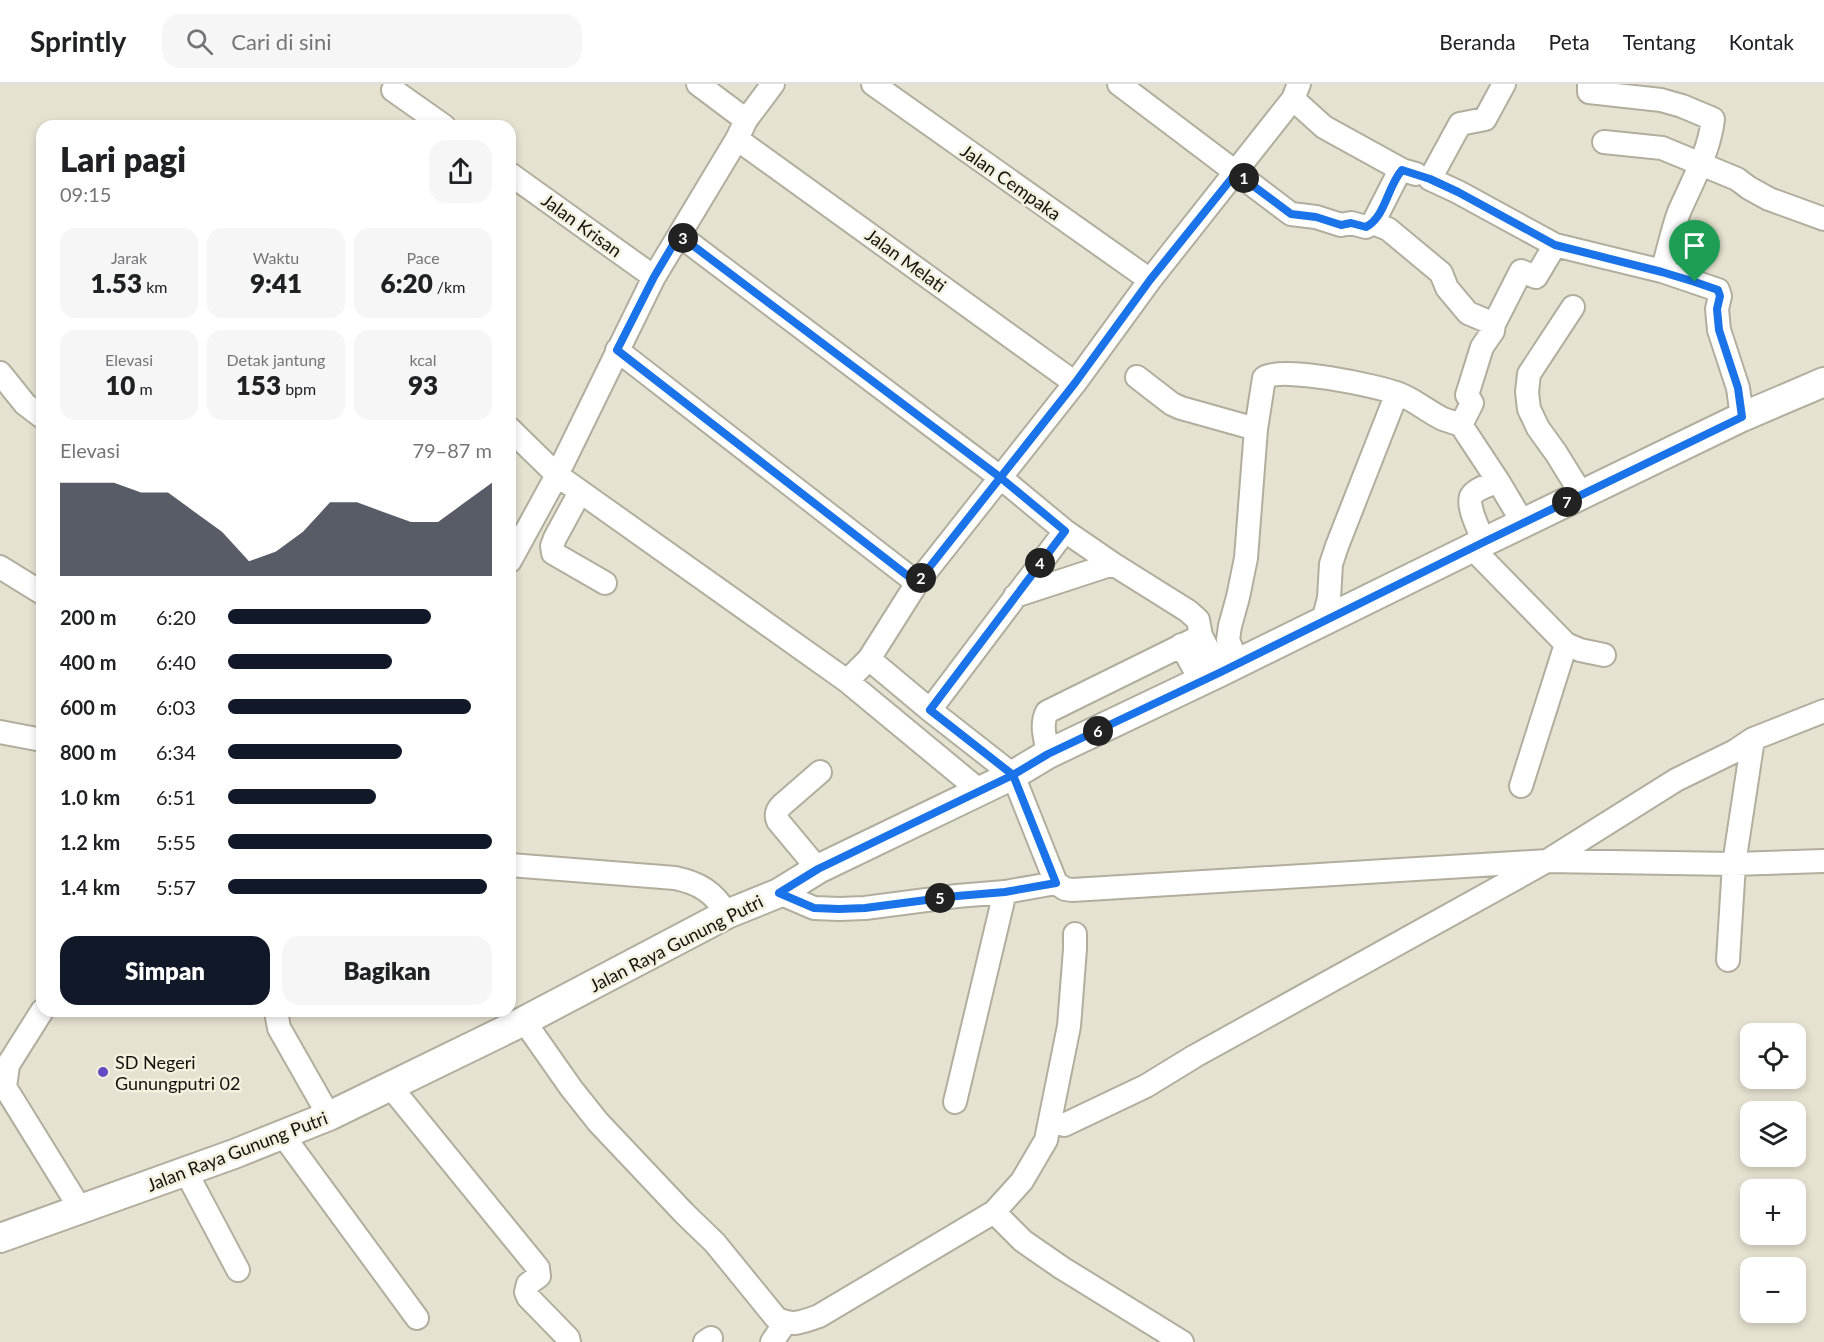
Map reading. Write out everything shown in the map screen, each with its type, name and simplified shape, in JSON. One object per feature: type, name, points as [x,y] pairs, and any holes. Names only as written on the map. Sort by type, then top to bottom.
[{"type":"main road","name":"Jalan Raya Gunung Putri","points":[[0,1238],[186,1172],[329,1116],[524,1021],[727,914],[779,893],[818,869],[1013,775],[1048,754],[1220,673],[1742,417],[1824,382]]},
{"type":"street","name":"Jalan Melati","points":[[698,84],[742,130],[1075,383]]},
{"type":"street","points":[[516,550],[557,474],[654,277],[742,130],[773,84]]},
{"type":"street","name":"Jalan Cempaka","points":[[873,84],[1150,280]]},
{"type":"street","points":[[1119,84],[1291,214],[1316,217],[1341,225],[1351,223],[1366,227],[1373,223],[1402,170]]},
{"type":"street","points":[[1430,179],[1460,124],[1485,119],[1504,84]]},
{"type":"street","points":[[1589,84],[1589,92],[1661,100],[1713,119],[1712,133],[1702,164],[1679,214],[1662,272]]},
{"type":"street","points":[[393,90],[436,120]]},
{"type":"street","points":[[848,681],[869,659],[917,583],[1075,383],[1150,280],[1236,173],[1296,91],[1324,127],[1402,170],[1430,179],[1458,192],[1555,245],[1662,272],[1718,290],[1720,296],[1717,309],[1719,330],[1738,388],[1742,417]]},
{"type":"street","points":[[1604,142],[1662,148],[1737,179],[1769,199],[1824,219]]},
{"type":"street","name":"Jalan Krisan","points":[[516,178],[654,277]]},
{"type":"street","points":[[1373,223],[1388,229],[1441,273],[1447,288],[1468,314],[1494,324]]},
{"type":"street","points":[[679,235],[1001,478],[1065,531],[1113,564],[1188,610],[1198,620],[1191,640],[1047,712],[1044,727],[1048,754]]},
{"type":"street","points":[[1461,425],[1472,403],[1467,395],[1482,347],[1493,332],[1494,324],[1521,271],[1536,277],[1555,245]]},
{"type":"street","points":[[1573,307],[1529,374],[1527,392],[1529,409],[1538,428],[1582,495]]},
{"type":"street","points":[[617,350],[917,583]]},
{"type":"street","points":[[1220,673],[1246,558],[1256,429],[1263,380],[1269,374],[1296,374],[1349,381],[1397,393],[1442,418],[1461,425],[1523,523]]},
{"type":"street","points":[[1,375],[25,404],[36,412]]},
{"type":"street","points":[[1137,377],[1172,404],[1181,408],[1256,429]]},
{"type":"street","points":[[1323,621],[1329,598],[1331,564],[1336,546],[1397,393]]},
{"type":"street","points":[[516,435],[557,474],[580,492],[848,681],[980,791]]},
{"type":"street","points":[[1498,481],[1473,493],[1469,499],[1478,545],[1566,644],[1580,650],[1604,655]]},
{"type":"street","points":[[580,492],[552,546],[554,553],[605,583]]},
{"type":"street","points":[[930,710],[1065,531]]},
{"type":"street","points":[[1015,596],[1113,564]]},
{"type":"street","points":[[0,567],[36,589]]},
{"type":"street","points":[[1191,640],[1220,673]]},
{"type":"street","points":[[1521,786],[1566,644]]},
{"type":"street","points":[[869,659],[1013,775],[1056,883],[1065,889],[1547,861],[1734,864],[1824,861]]},
{"type":"street","points":[[1064,1125],[1146,1086],[1195,1056],[1547,861],[1676,780],[1735,751],[1753,739],[1824,711]]},
{"type":"street","points":[[0,732],[36,740]]},
{"type":"street","points":[[1728,960],[1734,864],[1753,739]]},
{"type":"street","points":[[818,869],[778,821],[776,815],[782,804],[820,772]]},
{"type":"street","points":[[516,865],[675,878],[692,882],[708,891],[720,901],[727,914]]},
{"type":"street","points":[[779,893],[814,908],[839,909],[1005,892],[1056,883]]},
{"type":"street","points":[[956,1102],[1005,892]]},
{"type":"street","points":[[524,1021],[598,1122],[684,1214],[715,1243],[776,1318],[785,1323],[803,1322],[819,1316],[994,1212],[1022,1180],[1046,1140],[1069,1026],[1075,949],[1074,934]]},
{"type":"street","points":[[38,1017],[8,1065],[5,1087],[81,1210]]},
{"type":"street","points":[[277,1017],[279,1028],[329,1116]]},
{"type":"street","points":[[390,1086],[538,1268],[539,1276],[528,1284],[526,1292],[528,1297],[568,1338],[569,1342]]},
{"type":"street","points":[[282,1134],[417,1318]]},
{"type":"street","points":[[186,1172],[238,1270]]},
{"type":"street","points":[[994,1212],[1023,1241],[1054,1263],[1182,1342]]},
{"type":"street","points":[[772,1342],[785,1323]]},
{"type":"place","name":"SD Negeri Gunungputri 02","points":[[103,1072]]},
{"type":"route","points":[[1695,282],[1555,245],[1458,192],[1430,179],[1402,170],[1373,223],[1366,227],[1351,223],[1341,225],[1316,217],[1291,214],[1236,173],[1150,280],[1075,383],[1001,478],[917,583],[617,350],[654,277],[679,235],[1001,478],[1065,531],[930,710],[1013,775],[1056,883],[1005,892],[839,909],[814,908],[779,893],[818,869],[1013,775],[1048,754],[1221,672],[1742,417],[1738,388],[1719,330],[1717,309],[1720,296],[1718,290],[1695,282]]}]
